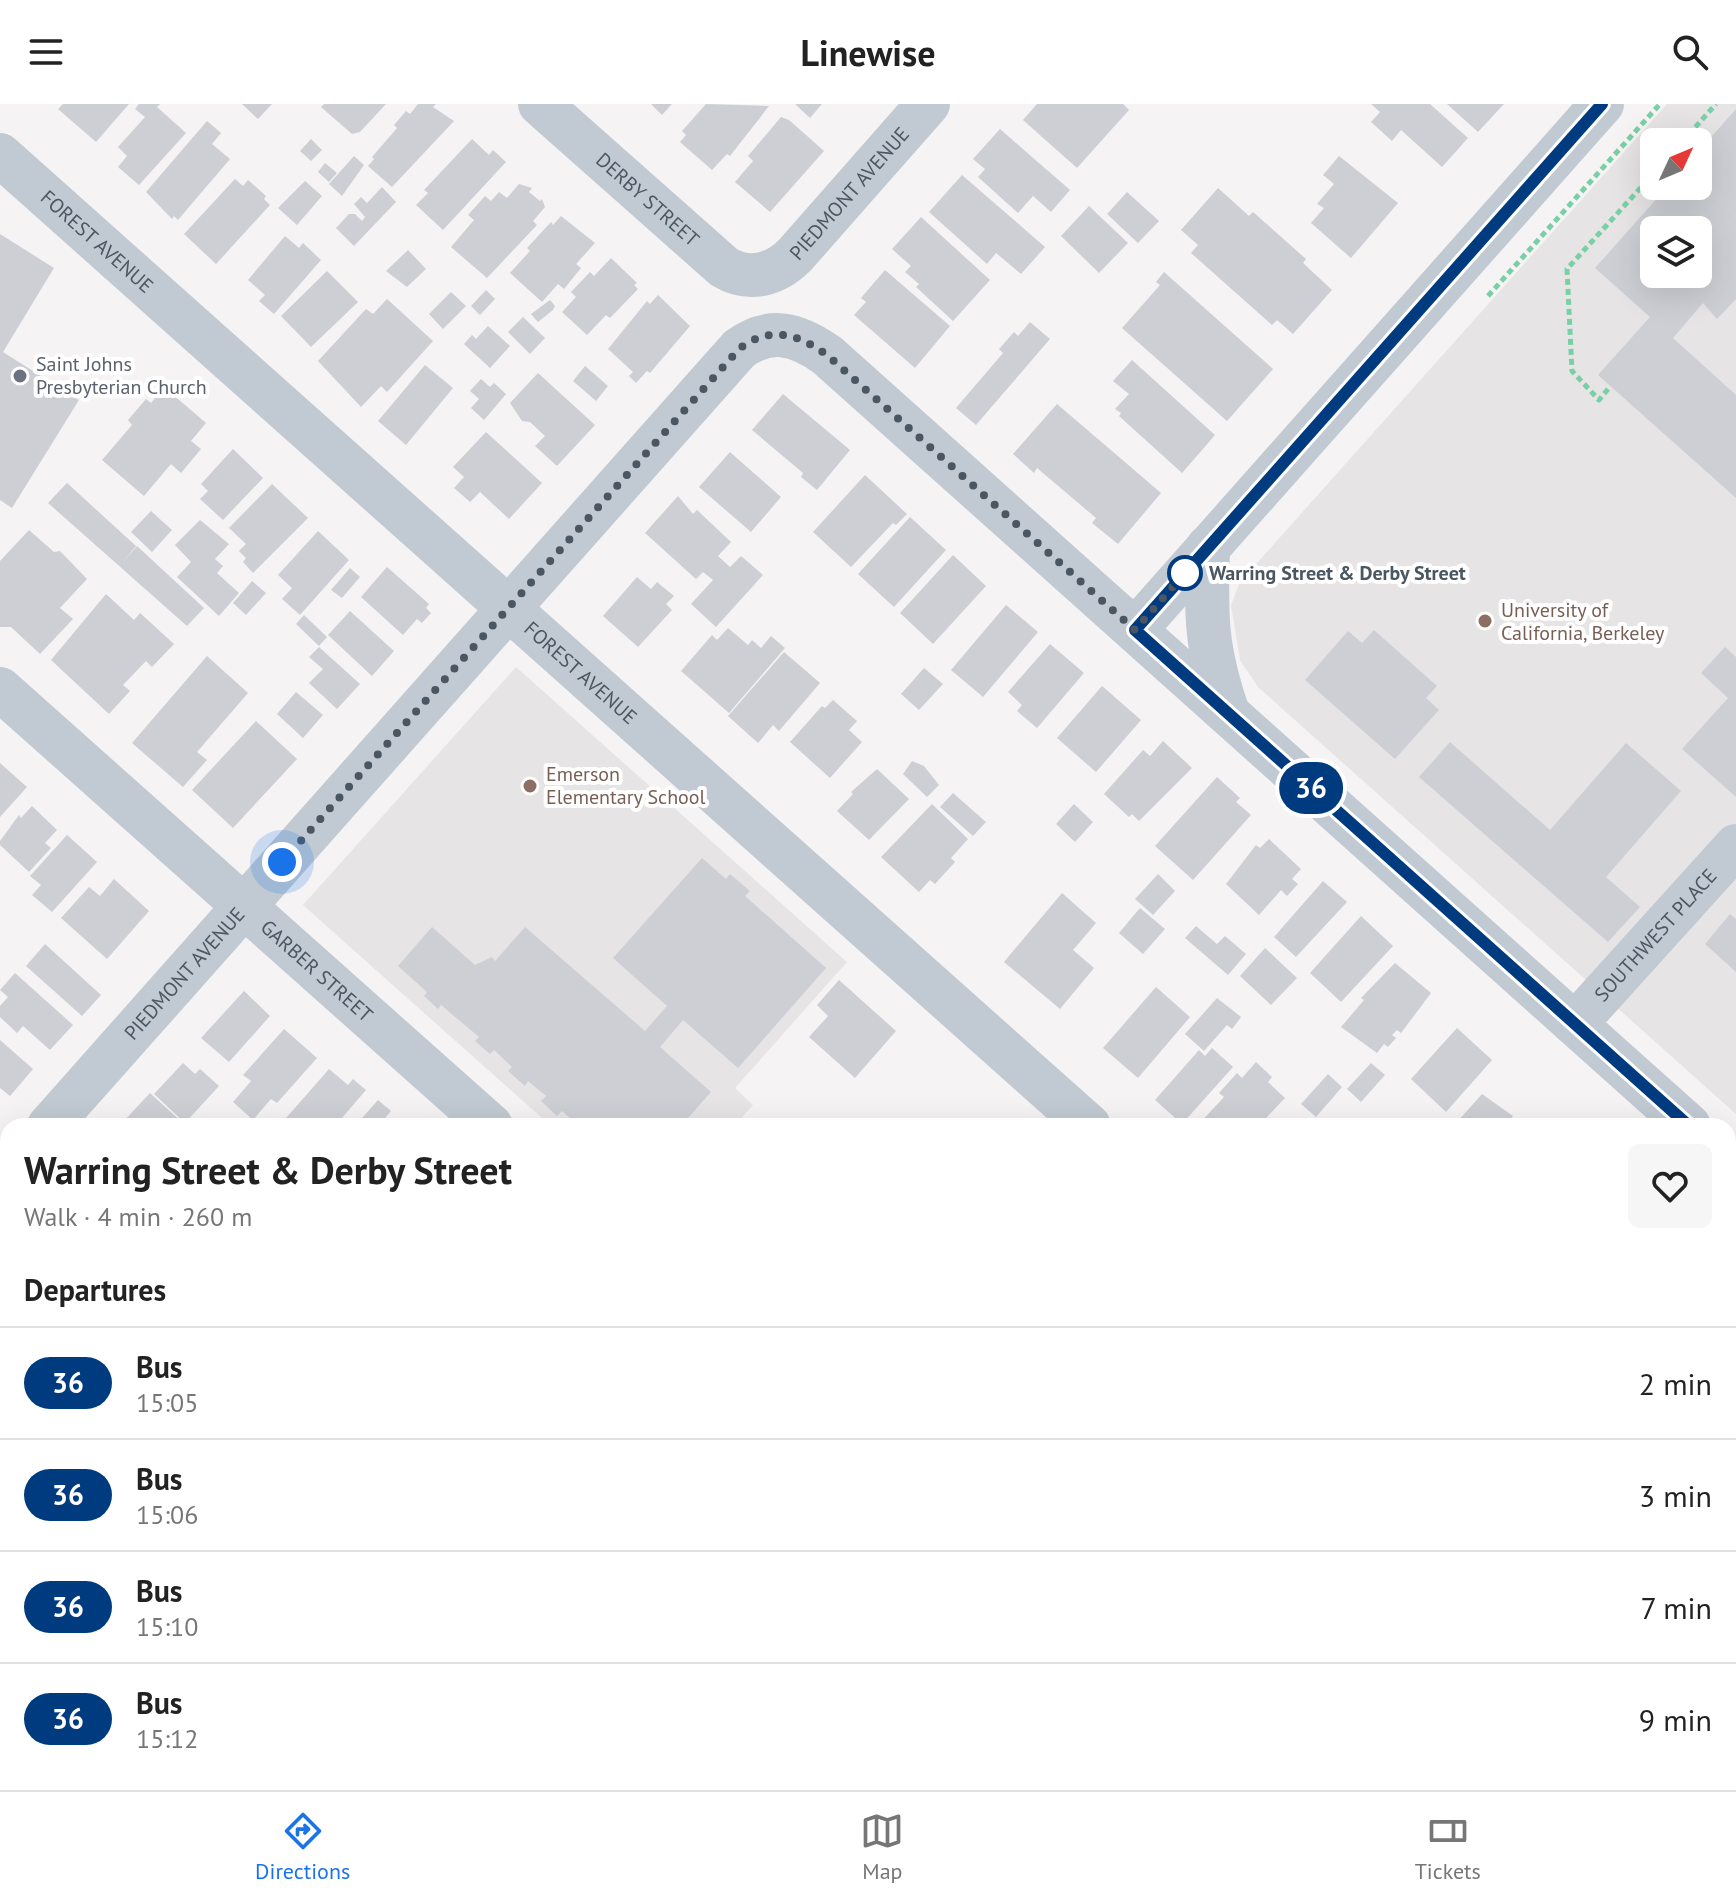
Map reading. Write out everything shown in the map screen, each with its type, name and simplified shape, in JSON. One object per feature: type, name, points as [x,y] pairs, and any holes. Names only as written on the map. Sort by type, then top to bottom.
[{"type":"street","name":"DERBY STREET","points":[[540,104],[724,267],[742,275],[765,274]]},
{"type":"street","name":"PIEDMONT AVENUE","points":[[765,274],[795,255],[928,104]]},
{"type":"street","points":[[1602,104],[1135,630],[1680,1118]]},
{"type":"street","name":"FOREST AVENUE","points":[[0,155],[1080,1118]]},
{"type":"street","name":"PIEDMONT AVENUE","points":[[56,1118],[739,349],[754,339],[774,333],[809,342],[827,355],[1135,630]]},
{"type":"street","points":[[1208,547],[1206,634],[1214,673],[1229,715]]},
{"type":"street","name":"GARBER STREET","points":[[0,689],[482,1118]]},
{"type":"street","name":"SOUTHWEST PLACE","points":[[1575,1024],[1736,846]]},
{"type":"path","points":[[1488,296],[1660,104]]},
{"type":"path","points":[[1695,128],[1716,104]]},
{"type":"path","points":[[1608,389],[1599,400],[1572,371],[1567,269],[1640,188]]},
{"type":"shaded area","name":"University of California, Berkeley","points":[[1667,104],[1736,104],[1736,1114],[1258,687],[1240,660],[1231,605],[1240,582],[1640,134],[1640,200],[1712,200],[1712,128],[1646,128]]},
{"type":"shaded area","name":"Emerson Elementary School","points":[[516,667],[847,962],[735,1088],[753,1105],[741,1118],[542,1118],[303,905]]},
{"type":"building","points":[[63,104],[129,104],[96,142],[58,109]]},
{"type":"building","points":[[139,104],[160,104],[157,107],[186,133],[139,185],[118,167],[127,156],[118,147],[145,117],[135,109]]},
{"type":"building","points":[[242,104],[272,104],[258,119]]},
{"type":"building","points":[[324,104],[386,104],[360,132],[352,134],[321,107]]},
{"type":"building","points":[[418,104],[436,104],[433,107],[454,121],[392,187],[368,166],[397,128],[394,125],[406,111],[410,114]]},
{"type":"building","points":[[651,104],[672,104],[662,115]]},
{"type":"building","points":[[706,104],[769,106],[730,156],[727,154],[712,170],[680,142],[686,135],[682,131]]},
{"type":"building","points":[[795,104],[822,104],[810,118]]},
{"type":"building","points":[[1037,104],[1123,104],[1129,110],[1077,168],[1023,120]]},
{"type":"building","points":[[1371,104],[1430,104],[1468,138],[1442,167],[1401,130],[1392,141],[1371,122],[1380,112]]},
{"type":"building","points":[[1447,104],[1504,104],[1478,132]]},
{"type":"building","points":[[1736,109],[1736,299],[1717,319],[1703,303],[1673,338],[1736,395],[1736,498],[1598,375],[1650,317],[1595,268],[1640,217],[1640,288],[1712,288],[1712,216],[1641,216],[1656,200],[1712,200],[1712,136]]},
{"type":"building","points":[[781,117],[789,120],[824,151],[770,212],[735,182],[753,161],[748,156]]},
{"type":"building","points":[[207,121],[221,133],[212,144],[230,159],[178,220],[174,216],[172,219],[146,192]]},
{"type":"building","points":[[1000,129],[1070,190],[1051,212],[1033,196],[1018,213],[978,177],[985,169],[973,159]]},
{"type":"building","points":[[311,139],[322,150],[311,161],[300,151]]},
{"type":"building","points":[[472,139],[489,155],[493,150],[506,162],[443,230],[416,205],[428,193],[424,190]]},
{"type":"building","points":[[354,156],[364,165],[342,196],[329,184]]},
{"type":"building","points":[[1339,156],[1398,203],[1351,258],[1311,223],[1324,208],[1317,204],[1334,184],[1323,175]]},
{"type":"building","points":[[325,163],[337,173],[329,182],[318,172]]},
{"type":"building","points":[[962,175],[1045,247],[1021,274],[996,253],[987,264],[929,212]]},
{"type":"building","points":[[235,179],[243,186],[248,180],[266,196],[264,199],[270,205],[216,264],[184,234]]},
{"type":"building","points":[[305,181],[322,196],[297,225],[278,208]]},
{"type":"building","points":[[519,184],[532,188],[529,192],[540,201],[542,199],[545,207],[533,221],[537,225],[487,278],[451,247],[474,220],[468,215],[485,196],[491,201],[499,192],[507,198]]},
{"type":"building","points":[[382,187],[396,202],[354,246],[336,228],[349,214],[355,214],[362,221],[365,217],[354,204],[361,197],[367,203]]},
{"type":"building","points":[[1218,188],[1249,216],[1253,212],[1306,259],[1303,263],[1332,290],[1293,334],[1277,320],[1272,325],[1191,253],[1198,245],[1181,230]]},
{"type":"building","points":[[1127,192],[1159,221],[1138,243],[1107,214]]},
{"type":"building","points":[[1089,206],[1128,243],[1099,273],[1061,236]]},
{"type":"building","points":[[561,216],[595,243],[576,264],[581,268],[564,289],[558,284],[542,302],[510,273],[530,251],[527,248],[551,222],[553,225]]},
{"type":"building","points":[[921,217],[990,280],[953,321],[916,287],[919,284],[905,272],[911,266],[892,249]]},
{"type":"building","name":"Saint Johns Presbyterian Church","points":[[0,234],[54,268],[3,352],[79,400],[12,508],[0,500]]},
{"type":"building","points":[[285,236],[299,248],[303,243],[321,260],[274,314],[259,301],[265,295],[248,280]]},
{"type":"building","points":[[408,250],[426,269],[407,287],[386,271]]},
{"type":"building","points":[[611,258],[637,283],[634,285],[638,289],[610,318],[606,315],[587,335],[562,312],[576,297],[571,292],[590,272],[594,276]]},
{"type":"building","points":[[885,270],[950,326],[915,368],[854,315],[866,302],[861,298]]},
{"type":"building","points":[[327,271],[358,302],[311,347],[281,316]]},
{"type":"building","points":[[1164,272],[1273,369],[1227,421],[1122,328],[1160,285],[1156,282]]},
{"type":"building","points":[[486,290],[495,299],[480,315],[471,306]]},
{"type":"building","points":[[451,292],[466,306],[443,329],[429,314]]},
{"type":"building","points":[[658,295],[690,326],[650,373],[647,371],[636,383],[629,376],[633,372],[608,349],[647,301],[650,304]]},
{"type":"building","points":[[387,299],[433,341],[387,392],[381,386],[361,407],[318,361],[366,309],[373,314]]},
{"type":"building","points":[[550,300],[555,306],[553,310],[538,322],[531,314]]},
{"type":"building","points":[[523,317],[545,338],[530,354],[508,332]]},
{"type":"building","points":[[1030,322],[1050,339],[976,425],[956,408],[1003,353],[999,349],[1014,332],[1018,336]]},
{"type":"building","points":[[488,326],[510,346],[490,368],[464,344],[472,335],[476,339]]},
{"type":"building","points":[[1132,360],[1215,435],[1182,473],[1115,409],[1129,394],[1113,381]]},
{"type":"building","points":[[425,365],[453,388],[406,445],[378,421]]},
{"type":"building","points":[[585,366],[608,386],[596,401],[573,381]]},
{"type":"building","points":[[538,373],[595,425],[557,466],[535,446],[545,436],[530,422],[522,421],[510,403]]},
{"type":"building","points":[[481,379],[490,387],[494,383],[506,394],[484,420],[471,408],[479,399],[470,391]]},
{"type":"building","points":[[164,387],[206,423],[191,441],[201,449],[181,473],[171,464],[144,496],[102,460],[132,425],[128,420],[146,399],[151,403]]},
{"type":"building","points":[[783,394],[850,450],[817,490],[801,477],[803,473],[752,430]]},
{"type":"building","points":[[1057,404],[1161,493],[1118,544],[1092,523],[1096,518],[1037,468],[1034,473],[1013,454]]},
{"type":"building","points":[[486,432],[542,483],[509,519],[480,492],[470,502],[454,488],[464,477],[453,467]]},
{"type":"building","points":[[233,449],[263,478],[223,520],[200,499],[208,491],[201,484]]},
{"type":"building","points":[[730,452],[781,497],[751,532],[699,487]]},
{"type":"building","points":[[865,475],[907,514],[896,525],[893,523],[851,567],[813,532]]},
{"type":"building","points":[[67,483],[136,546],[123,562],[137,546],[204,608],[187,626],[48,503]]},
{"type":"building","points":[[272,484],[308,518],[253,573],[243,562],[246,558],[239,551],[246,544],[229,528]]},
{"type":"building","points":[[678,496],[693,514],[697,510],[731,542],[718,556],[730,567],[741,556],[763,575],[716,627],[691,604],[713,580],[703,572],[696,579],[645,533]]},
{"type":"building","points":[[151,511],[172,530],[152,552],[131,532]]},
{"type":"building","points":[[910,517],[946,550],[894,607],[858,574]]},
{"type":"building","points":[[200,520],[229,544],[215,559],[223,566],[217,573],[239,593],[219,616],[177,577],[191,562],[175,545]]},
{"type":"building","points":[[29,530],[54,552],[60,551],[87,579],[60,608],[73,619],[40,654],[11,627],[0,627],[0,561]]},
{"type":"building","points":[[318,531],[349,560],[300,615],[282,599],[292,588],[278,575]]},
{"type":"building","points":[[953,555],[986,586],[933,644],[900,613]]},
{"type":"building","points":[[387,567],[429,604],[426,608],[431,613],[422,623],[417,619],[403,635],[361,597]]},
{"type":"building","points":[[350,568],[360,577],[342,598],[331,590]]},
{"type":"building","points":[[637,577],[651,589],[657,582],[674,596],[666,604],[672,610],[638,647],[603,616]]},
{"type":"building","points":[[252,581],[266,593],[246,615],[233,603]]},
{"type":"building","points":[[106,594],[134,620],[140,613],[174,644],[152,667],[146,661],[123,685],[130,691],[109,714],[51,660]]},
{"type":"building","points":[[1006,605],[1038,632],[983,697],[951,670]]},
{"type":"building","points":[[350,611],[394,651],[372,676],[328,635]]},
{"type":"building","points":[[304,615],[327,637],[319,646],[296,624]]},
{"type":"building","points":[[728,628],[748,645],[752,640],[761,648],[771,636],[785,648],[729,713],[681,671],[712,635],[717,640]]},
{"type":"building","points":[[1374,630],[1437,686],[1426,698],[1439,710],[1395,759],[1305,680],[1348,631],[1362,643]]},
{"type":"building","points":[[1050,644],[1084,673],[1037,728],[1017,711],[1022,705],[1008,692]]},
{"type":"building","points":[[319,647],[360,684],[337,709],[309,683],[323,669],[309,657]]},
{"type":"building","points":[[1725,647],[1736,657],[1736,797],[1682,749],[1728,698],[1701,673]]},
{"type":"building","points":[[784,652],[820,683],[779,731],[773,725],[758,743],[728,716]]},
{"type":"building","points":[[207,656],[248,693],[197,752],[207,760],[183,787],[132,743]]},
{"type":"building","points":[[924,668],[943,684],[919,710],[901,694]]},
{"type":"building","points":[[1102,686],[1141,720],[1096,772],[1057,738]]},
{"type":"building","points":[[296,692],[323,715],[303,738],[277,714]]},
{"type":"building","points":[[833,700],[857,721],[849,730],[862,742],[830,778],[790,742],[822,706],[825,708]]},
{"type":"building","points":[[256,721],[297,759],[233,828],[192,790]]},
{"type":"building","points":[[1163,741],[1192,768],[1139,821],[1132,814],[1129,817],[1104,794],[1143,750],[1150,756]]},
{"type":"building","points":[[1450,742],[1550,830],[1626,743],[1681,791],[1606,877],[1640,907],[1608,942],[1419,777]]},
{"type":"building","points":[[912,761],[924,766],[939,785],[927,797],[903,774]]},
{"type":"building","points":[[0,763],[27,787],[0,817]]},
{"type":"building","points":[[877,769],[909,799],[869,840],[837,811],[853,794],[851,792]]},
{"type":"building","points":[[1217,777],[1240,798],[1236,802],[1251,815],[1193,880],[1155,846]]},
{"type":"building","points":[[953,793],[986,822],[973,836],[940,807]]},
{"type":"building","points":[[932,804],[968,839],[951,858],[955,862],[935,884],[930,880],[919,892],[881,857]]},
{"type":"building","points":[[1074,804],[1093,822],[1075,842],[1056,824]]},
{"type":"building","points":[[32,806],[57,830],[45,843],[51,848],[29,872],[0,845],[0,841],[19,815],[21,818]]},
{"type":"building","points":[[67,835],[97,862],[52,912],[32,895],[41,885],[30,876]]},
{"type":"building","points":[[1269,839],[1301,869],[1292,879],[1298,884],[1287,896],[1281,890],[1259,915],[1226,884],[1256,845],[1260,848]]},
{"type":"building","points":[[702,858],[726,879],[730,874],[750,891],[745,896],[826,968],[738,1068],[683,1020],[660,1047],[711,1092],[688,1118],[570,1118],[562,1111],[557,1116],[541,1101],[546,1096],[528,1081],[525,1086],[508,1071],[512,1067],[494,1050],[490,1054],[475,1041],[479,1037],[441,1005],[438,1009],[424,996],[427,992],[398,966],[432,927],[475,965],[492,957],[495,961],[525,927],[645,1031],[667,1006],[613,958]]},
{"type":"building","points":[[1158,874],[1175,891],[1153,915],[1135,899]]},
{"type":"building","points":[[114,879],[149,911],[107,959],[61,918],[89,887],[100,896]]},
{"type":"building","points":[[1323,881],[1347,902],[1296,957],[1274,937]]},
{"type":"building","points":[[1062,893],[1096,923],[1073,950],[1094,968],[1060,1009],[1004,962]]},
{"type":"building","points":[[1140,908],[1165,929],[1143,954],[1119,933]]},
{"type":"building","points":[[1730,914],[1736,919],[1736,972],[1705,944]]},
{"type":"building","points":[[1361,916],[1393,946],[1341,1002],[1310,973]]},
{"type":"building","points":[[1196,926],[1217,944],[1225,936],[1246,954],[1228,975],[1185,938]]},
{"type":"building","points":[[45,944],[101,995],[82,1016],[26,966]]},
{"type":"building","points":[[1265,948],[1297,978],[1271,1005],[1240,976]]},
{"type":"building","points":[[1395,963],[1431,993],[1401,1033],[1397,1030],[1392,1035],[1396,1038],[1388,1047],[1384,1044],[1377,1053],[1341,1027],[1364,1000],[1361,998]]},
{"type":"building","points":[[15,973],[73,1025],[50,1050],[23,1026],[17,1033],[0,1017],[0,1006],[8,997],[0,990]]},
{"type":"building","points":[[839,980],[896,1031],[855,1078],[809,1037],[828,1016],[817,1005]]},
{"type":"building","points":[[1156,987],[1190,1017],[1138,1078],[1103,1048]]},
{"type":"building","points":[[244,991],[270,1016],[229,1062],[201,1038]]},
{"type":"building","points":[[1217,998],[1241,1017],[1232,1029],[1227,1025],[1204,1051],[1185,1034]]},
{"type":"building","points":[[1457,1028],[1492,1060],[1446,1112],[1411,1079]]},
{"type":"building","points":[[284,1029],[317,1058],[277,1103],[271,1099],[255,1118],[233,1102],[251,1081],[243,1075]]},
{"type":"building","points":[[0,1040],[33,1069],[10,1096],[0,1088]]},
{"type":"building","points":[[1212,1048],[1233,1067],[1187,1118],[1175,1118],[1155,1100],[1199,1050],[1205,1056]]},
{"type":"building","points":[[1256,1062],[1272,1077],[1268,1082],[1285,1098],[1266,1118],[1204,1118],[1224,1097],[1219,1093],[1237,1073],[1242,1078]]},
{"type":"building","points":[[183,1063],[195,1074],[200,1069],[219,1086],[190,1118],[180,1118],[154,1094]]},
{"type":"building","points":[[1371,1063],[1385,1075],[1361,1102],[1347,1089]]},
{"type":"building","points":[[329,1069],[348,1085],[353,1079],[366,1090],[342,1118],[286,1118]]},
{"type":"building","points":[[1328,1074],[1342,1087],[1316,1117],[1301,1104]]},
{"type":"building","points":[[150,1093],[177,1118],[127,1118]]},
{"type":"building","points":[[1482,1094],[1513,1116],[1512,1118],[1461,1118]]},
{"type":"building","points":[[378,1100],[391,1111],[385,1118],[362,1118]]},
{"type":"bus line","name":"36","points":[[1602,104],[1135,630],[1680,1118]]},
{"type":"place","name":"Saint Johns Presbyterian Church","points":[[20,376]]},
{"type":"place","name":"Warring Street & Derby Street","points":[[1185,573]]},
{"type":"place","name":"University of California, Berkeley","points":[[1485,621]]},
{"type":"place","name":"Emerson Elementary School","points":[[530,786]]},
{"type":"route","points":[[282,862],[739,349],[754,339],[774,333],[792,335],[827,355],[1135,630],[1185,573]]}]
